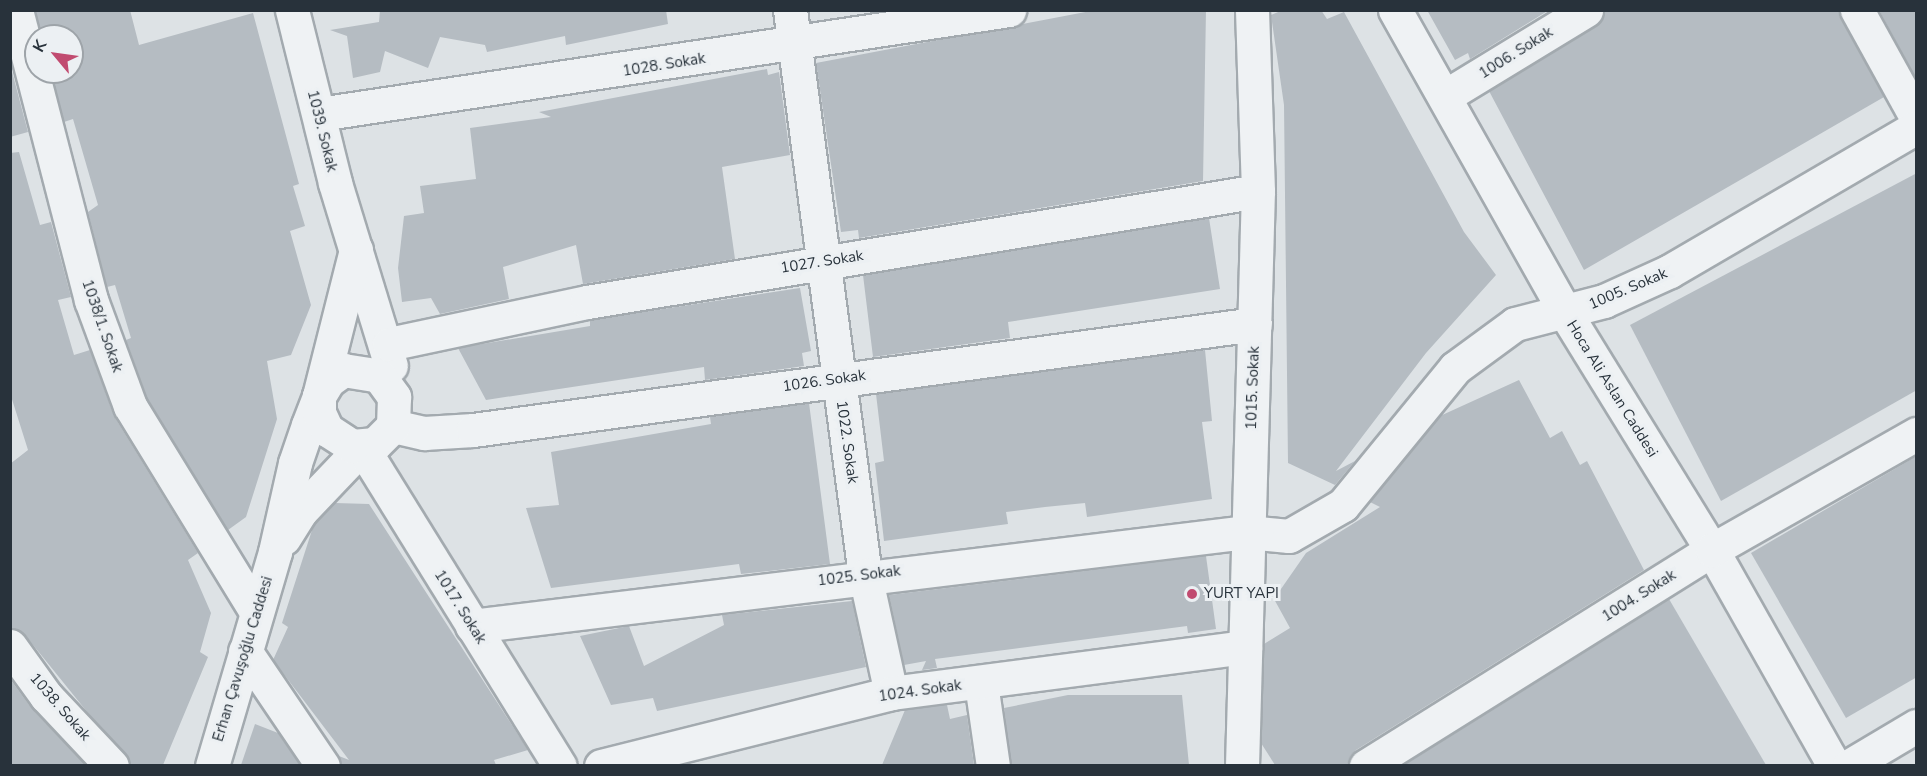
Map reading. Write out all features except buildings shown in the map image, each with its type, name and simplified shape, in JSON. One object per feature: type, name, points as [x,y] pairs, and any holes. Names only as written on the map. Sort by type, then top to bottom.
[{"type":"street","name":"1038/1. Sokak","points":[[16,10],[91,300],[130,406],[256,612]]},
{"type":"street","name":"1039. Sokak","points":[[292,10],[356,250],[389,344]]},
{"type":"street","name":"1022. Sokak","points":[[790,10],[824,262],[837,379],[866,575],[891,693]]},
{"type":"street","name":"1028. Sokak","points":[[319,114],[1009,10]]},
{"type":"street","name":"1015. Sokak","points":[[1242,765],[1258,192],[1252,10]]},
{"type":"street","name":"Hoca Ali Aslan Caddesi","points":[[1395,10],[1447,95],[1566,314],[1712,550],[1834,765]]},
{"type":"street","name":"1006. Sokak","points":[[1447,95],[1586,10]]},
{"type":"street","points":[[1857,10],[1917,117]]},
{"type":"street","name":"1005. Sokak","points":[[1247,532],[1289,536],[1343,505],[1455,368],[1515,324],[1566,314],[1670,271],[1917,127]]},
{"type":"street","name":"1027. Sokak","points":[[389,344],[587,302],[1258,192]]},
{"type":"street","points":[[275,552],[295,463],[319,396],[356,250]]},
{"type":"street","name":"1026. Sokak","points":[[393,426],[424,433],[473,430],[1255,324]]},
{"type":"street","points":[[387,384],[389,344]]},
{"type":"street","points":[[275,552],[300,512],[362,447],[375,444],[393,426],[394,396],[387,384],[362,370],[343,370],[319,396]]},
{"type":"street","points":[[319,396],[327,430],[362,447]]},
{"type":"street","name":"1004. Sokak","points":[[1366,765],[1712,550],[1917,434]]},
{"type":"street","name":"1017. Sokak","points":[[362,447],[560,765]]},
{"type":"street","name":"1025. Sokak","points":[[472,626],[866,575],[1247,532]]},
{"type":"street","name":"Erhan Çavuşoğlu Caddesi","points":[[212,765],[275,552]]},
{"type":"street","name":"1038. Sokak","points":[[10,646],[46,696],[112,765]]},
{"type":"street","name":"1024. Sokak","points":[[601,765],[891,693],[1245,647]]},
{"type":"street","points":[[245,651],[323,765]]},
{"type":"street","points":[[981,683],[993,765]]},
{"type":"street","points":[[1849,765],[1917,726]]},
{"type":"place","name":"YURT YAPI","points":[[1192,594]]}]
